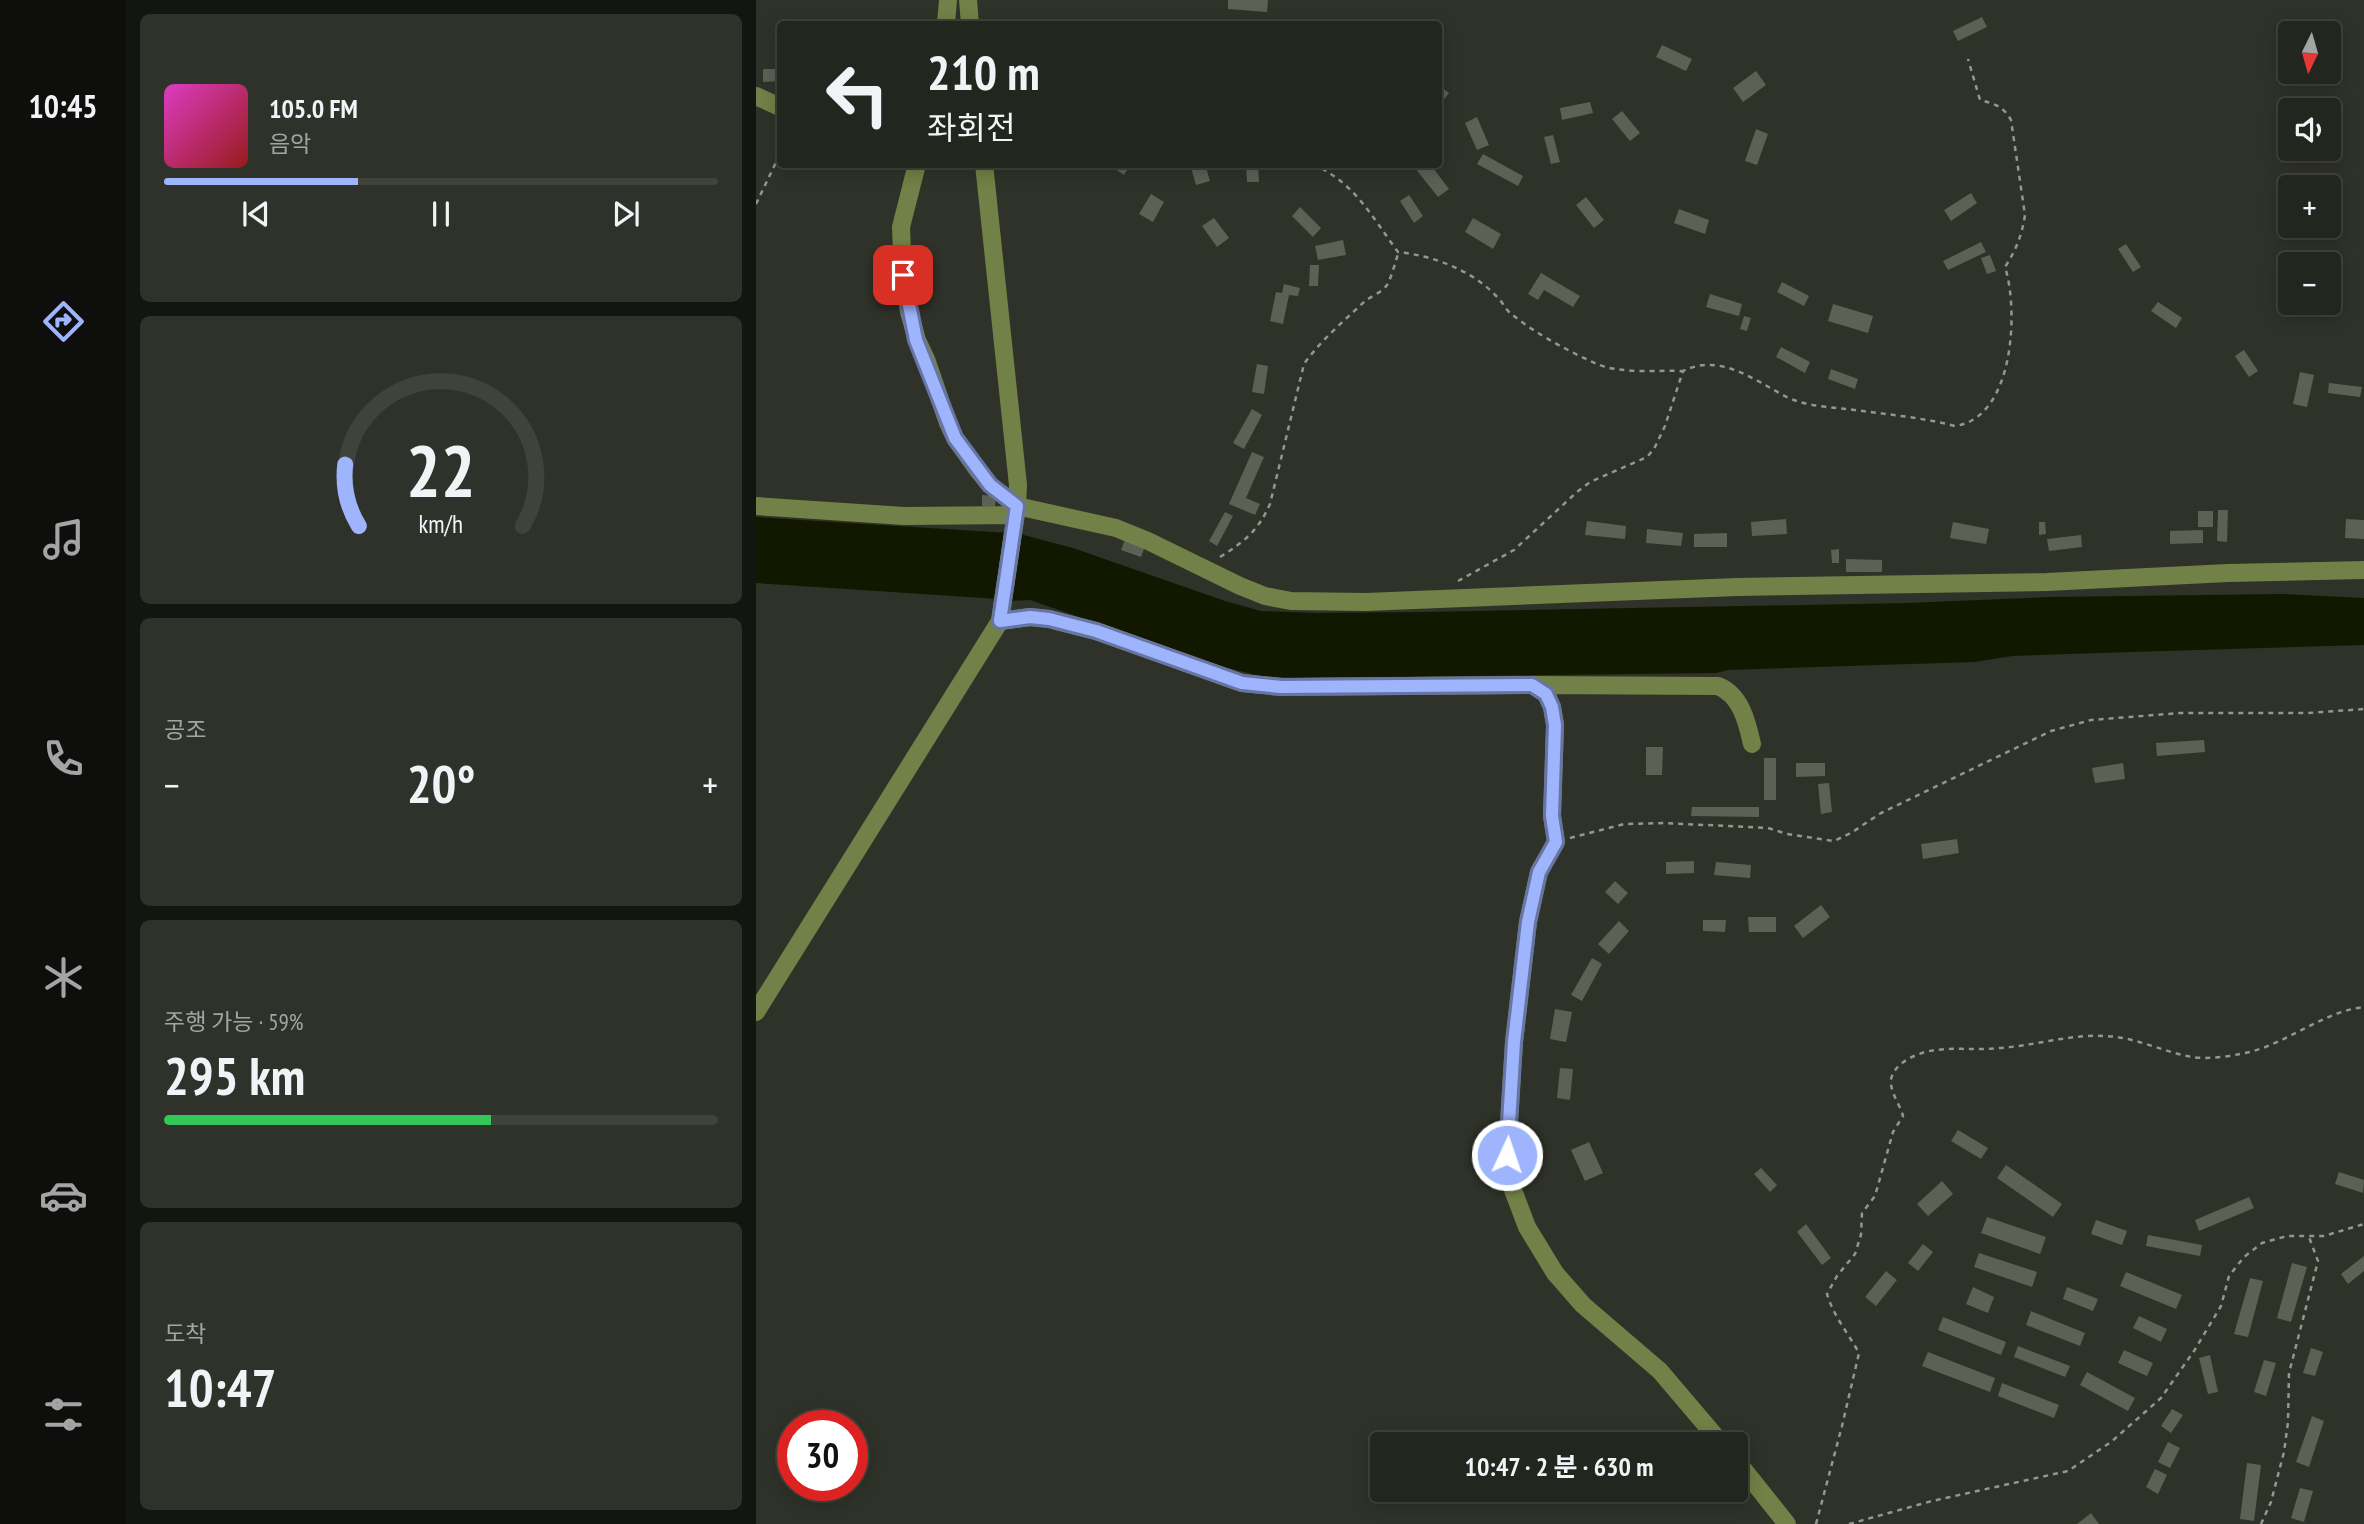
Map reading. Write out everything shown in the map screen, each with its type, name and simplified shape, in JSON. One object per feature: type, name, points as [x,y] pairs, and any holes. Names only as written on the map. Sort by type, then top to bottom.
[{"type":"street","points":[[946,21],[948,0]]},
{"type":"street","points":[[968,0],[970,21]]},
{"type":"street","points":[[756,96],[777,106]]},
{"type":"street","points":[[916,168],[901,226],[903,275],[916,340],[955,438],[990,485],[1016,511]]},
{"type":"street","points":[[756,1012],[1001,612],[1018,485],[984,168]]},
{"type":"street","points":[[756,506],[904,516],[1016,511],[1116,528],[1265,596],[1291,601],[1366,603],[1737,587],[2047,582],[2228,573],[2364,570]]},
{"type":"street","points":[[1001,612],[1096,631],[1242,683],[1281,687],[1718,686],[1729,690],[1738,703],[1747,722],[1752,744]]},
{"type":"street","points":[[1532,685],[1546,694],[1552,707],[1555,725],[1552,816],[1556,842],[1539,872],[1528,922],[1514,1042],[1507,1155],[1513,1190],[1527,1227],[1555,1273],[1583,1305],[1660,1371],[1712,1432]]},
{"type":"street","points":[[1748,1475],[1787,1524]]},
{"type":"path","points":[[1322,168],[1354,192],[1398,252],[1434,259],[1466,274],[1492,292],[1507,310],[1523,322],[1600,365],[1617,369],[1683,371],[1704,365],[1744,372],[1790,398],[1814,405],[1889,414],[1955,426],[1965,425],[1979,416],[1990,403],[2002,381],[2013,322],[2009,279],[2005,267],[2015,252],[2025,215],[2011,120],[2005,109],[1980,100],[1968,59]]},
{"type":"path","points":[[756,204],[777,160]]},
{"type":"path","points":[[1202,568],[1254,533],[1263,520],[1276,483],[1304,364],[1314,349],[1337,327],[1370,297],[1384,289],[1398,252]]},
{"type":"path","points":[[1437,598],[1440,592],[1453,583],[1514,550],[1590,482],[1647,457],[1665,426],[1683,371]]},
{"type":"path","points":[[1556,842],[1624,824],[1664,823],[1768,828],[1787,834],[1834,841],[1881,813],[2050,731],[2091,720],[2180,713],[2308,713],[2364,709]]},
{"type":"path","points":[[1816,1524],[1859,1353],[1843,1322],[1832,1310],[1827,1294],[1837,1276],[1855,1254],[1861,1235],[1861,1213],[1875,1196],[1890,1143],[1903,1116],[1890,1085],[1892,1075],[1901,1062],[1922,1053],[1954,1047],[1977,1050],[2072,1037],[2105,1036],[2134,1040],[2190,1057],[2242,1054],[2294,1034],[2342,1010],[2364,1007]]},
{"type":"path","points":[[1849,1524],[1932,1501],[2068,1471],[2111,1442],[2161,1398],[2176,1379],[2221,1306],[2229,1276],[2244,1257],[2262,1243],[2287,1236],[2324,1236],[2364,1224]]},
{"type":"path","points":[[2262,1524],[2271,1502],[2284,1452],[2289,1373],[2318,1261],[2309,1237]]},
{"type":"shaded area","points":[[756,517],[1009,533],[998,599],[756,583]]},
{"type":"shaded area","points":[[1020,534],[1073,548],[1261,611],[1423,612],[2283,594],[2364,598],[2364,645],[2012,656],[1974,662],[1728,670],[1716,673],[1293,678],[1260,676],[1224,667],[1030,600],[1008,601]]},
{"type":"building","points":[[1228,0],[1268,0],[1267,12],[1228,9]]},
{"type":"building","points":[[1982,17],[1987,27],[1958,41],[1953,31]]},
{"type":"building","points":[[1662,45],[1692,59],[1686,71],[1656,57]]},
{"type":"building","points":[[763,69],[777,69],[777,81],[763,82]]},
{"type":"building","points":[[1756,71],[1766,85],[1743,102],[1733,88]]},
{"type":"building","points":[[1442,88],[1449,93],[1442,102]]},
{"type":"building","points":[[1590,102],[1593,113],[1562,120],[1560,108]]},
{"type":"building","points":[[1622,111],[1640,133],[1630,141],[1612,119]]},
{"type":"building","points":[[1477,117],[1489,145],[1477,150],[1465,123]]},
{"type":"building","points":[[1756,129],[1768,134],[1757,165],[1745,161]]},
{"type":"building","points":[[1553,135],[1560,162],[1551,164],[1544,137]]},
{"type":"building","points":[[1483,154],[1523,176],[1518,186],[1477,164]]},
{"type":"building","points":[[1114,168],[1128,168],[1124,175]]},
{"type":"building","points":[[1191,168],[1206,168],[1210,181],[1196,185]]},
{"type":"building","points":[[1246,168],[1258,168],[1259,182],[1247,182]]},
{"type":"building","points":[[1415,168],[1433,168],[1449,189],[1438,197]]},
{"type":"building","points":[[1971,193],[1977,203],[1951,221],[1944,210]]},
{"type":"building","points":[[1151,194],[1164,202],[1153,222],[1139,214]]},
{"type":"building","points":[[1409,195],[1423,216],[1414,223],[1400,201]]},
{"type":"building","points":[[1586,197],[1604,220],[1594,228],[1576,205]]},
{"type":"building","points":[[1300,207],[1321,228],[1313,237],[1292,216]]},
{"type":"building","points":[[1679,209],[1709,220],[1705,234],[1674,223]]},
{"type":"building","points":[[1214,218],[1229,238],[1217,247],[1202,226]]},
{"type":"building","points":[[1473,218],[1501,234],[1493,249],[1465,232]]},
{"type":"building","points":[[1343,240],[1346,255],[1318,260],[1315,246]]},
{"type":"building","points":[[1981,242],[1986,252],[1948,270],[1943,261]]},
{"type":"building","points":[[2126,244],[2141,267],[2133,272],[2118,249]]},
{"type":"building","points":[[1990,255],[1996,271],[1987,274],[1981,258]]},
{"type":"building","points":[[1310,265],[1319,265],[1318,286],[1309,286]]},
{"type":"building","points":[[1541,273],[1580,296],[1573,307],[1544,290],[1538,300],[1528,294]]},
{"type":"building","points":[[1782,282],[1809,296],[1804,306],[1777,292]]},
{"type":"building","points":[[1284,284],[1300,288],[1298,296],[1289,295],[1283,324],[1270,321],[1276,292],[1282,293]]},
{"type":"building","points":[[1710,294],[1742,304],[1739,316],[1706,307]]},
{"type":"building","points":[[2158,302],[2182,318],[2176,328],[2151,311]]},
{"type":"building","points":[[1833,304],[1873,316],[1868,333],[1828,321]]},
{"type":"building","points":[[1744,316],[1751,318],[1747,331],[1740,329]]},
{"type":"building","points":[[1781,347],[1810,362],[1805,373],[1776,357]]},
{"type":"building","points":[[2244,350],[2258,371],[2249,377],[2235,356]]},
{"type":"building","points":[[1257,364],[1268,366],[1264,394],[1252,392]]},
{"type":"building","points":[[1831,369],[1858,379],[1855,389],[1828,379]]},
{"type":"building","points":[[2300,372],[2314,375],[2307,407],[2293,404]]},
{"type":"building","points":[[2329,383],[2362,387],[2360,397],[2328,393]]},
{"type":"building","points":[[1252,409],[1262,415],[1244,449],[1233,443]]},
{"type":"building","points":[[1252,452],[1264,457],[1246,498],[1260,504],[1255,515],[1229,504]]},
{"type":"building","points":[[982,495],[996,496],[995,506],[982,506]]},
{"type":"building","points":[[2218,510],[2228,510],[2227,542],[2217,541]]},
{"type":"building","points":[[2198,511],[2213,511],[2213,527],[2198,527]]},
{"type":"building","points":[[1225,512],[1233,516],[1217,546],[1209,541]]},
{"type":"building","points":[[1786,519],[1787,534],[1752,536],[1751,522]]},
{"type":"building","points":[[2346,519],[2364,520],[2364,539],[2345,538]]},
{"type":"building","points":[[1587,521],[1626,526],[1625,539],[1585,535]]},
{"type":"building","points":[[1953,522],[1989,529],[1986,544],[1950,538]]},
{"type":"building","points":[[2039,522],[2045,522],[2046,534],[2039,535]]},
{"type":"building","points":[[1647,529],[1683,533],[1681,546],[1646,543]]},
{"type":"building","points":[[2203,530],[2203,543],[2170,544],[2170,531]]},
{"type":"building","points":[[1727,533],[1727,547],[1694,547],[1694,534]]},
{"type":"building","points":[[2081,535],[2082,547],[2049,551],[2047,539]]},
{"type":"building","points":[[1126,537],[1146,543],[1141,557],[1121,550]]},
{"type":"building","points":[[1839,549],[1839,563],[1832,563],[1831,550]]},
{"type":"building","points":[[1846,559],[1882,560],[1882,572],[1846,572]]},
{"type":"building","points":[[2204,740],[2205,752],[2157,756],[2156,743]]},
{"type":"building","points":[[1646,747],[1663,747],[1662,775],[1646,775]]},
{"type":"building","points":[[1764,758],[1776,758],[1776,800],[1764,800]]},
{"type":"building","points":[[1796,763],[1825,763],[1825,776],[1796,777]]},
{"type":"building","points":[[2123,763],[2125,779],[2095,783],[2092,768]]},
{"type":"building","points":[[1829,783],[1832,812],[1821,814],[1818,784]]},
{"type":"building","points":[[1692,807],[1759,807],[1759,817],[1691,816]]},
{"type":"building","points":[[1957,839],[1959,853],[1923,859],[1921,844]]},
{"type":"building","points":[[1694,861],[1694,873],[1666,874],[1666,862]]},
{"type":"building","points":[[1716,862],[1751,865],[1750,878],[1714,875]]},
{"type":"building","points":[[1615,881],[1628,893],[1618,904],[1605,892]]},
{"type":"building","points":[[1821,905],[1830,917],[1803,938],[1794,926]]},
{"type":"building","points":[[1748,917],[1776,917],[1776,932],[1749,932]]},
{"type":"building","points":[[1703,920],[1726,920],[1725,932],[1703,931]]},
{"type":"building","points":[[1619,921],[1629,931],[1609,954],[1598,944]]},
{"type":"building","points":[[1592,958],[1602,964],[1582,1001],[1571,995]]},
{"type":"building","points":[[1555,1009],[1572,1012],[1566,1042],[1550,1039]]},
{"type":"building","points":[[1560,1068],[1573,1069],[1570,1100],[1557,1098]]},
{"type":"building","points":[[1958,1130],[1988,1148],[1981,1159],[1951,1141]]},
{"type":"building","points":[[1589,1142],[1603,1173],[1585,1181],[1571,1150]]},
{"type":"building","points":[[2006,1165],[2062,1204],[2053,1217],[1997,1178]]},
{"type":"building","points":[[1761,1168],[1777,1185],[1770,1192],[1754,1174]]},
{"type":"building","points":[[2339,1172],[2364,1180],[2363,1193],[2335,1184]]},
{"type":"building","points":[[1942,1181],[1953,1194],[1928,1216],[1917,1204]]},
{"type":"building","points":[[2249,1197],[2254,1208],[2199,1231],[2195,1220]]},
{"type":"building","points":[[1987,1217],[2046,1237],[2040,1254],[1981,1233]]},
{"type":"building","points":[[2096,1220],[2127,1231],[2122,1245],[2091,1234]]},
{"type":"building","points":[[1806,1224],[1831,1258],[1822,1265],[1797,1232]]},
{"type":"building","points":[[2148,1235],[2202,1245],[2200,1256],[2146,1246]]},
{"type":"building","points":[[1923,1244],[1933,1252],[1918,1271],[1908,1263]]},
{"type":"building","points":[[1979,1253],[2037,1272],[2032,1287],[1974,1267]]},
{"type":"building","points":[[2364,1256],[2364,1271],[2348,1284],[2341,1274]]},
{"type":"building","points":[[2292,1263],[2307,1267],[2291,1322],[2277,1318]]},
{"type":"building","points":[[1886,1271],[1897,1280],[1876,1306],[1865,1297]]},
{"type":"building","points":[[2126,1272],[2182,1295],[2176,1309],[2120,1286]]},
{"type":"building","points":[[2250,1278],[2263,1281],[2248,1337],[2234,1334]]},
{"type":"building","points":[[1973,1287],[1994,1297],[1988,1313],[1966,1304]]},
{"type":"building","points":[[2067,1287],[2098,1299],[2093,1311],[2063,1299]]},
{"type":"building","points":[[2031,1311],[2085,1333],[2080,1346],[2026,1325]]},
{"type":"building","points":[[2139,1316],[2167,1329],[2161,1342],[2133,1328]]},
{"type":"building","points":[[1943,1317],[2006,1342],[2001,1355],[1938,1330]]},
{"type":"building","points":[[2018,1346],[2070,1366],[2065,1377],[2014,1357]]},
{"type":"building","points":[[2311,1348],[2323,1352],[2315,1376],[2303,1373]]},
{"type":"building","points":[[2124,1350],[2153,1363],[2147,1376],[2118,1363]]},
{"type":"building","points":[[1928,1352],[1995,1378],[1990,1392],[1922,1366]]},
{"type":"building","points":[[2210,1355],[2218,1392],[2208,1394],[2199,1358]]},
{"type":"building","points":[[2264,1360],[2276,1363],[2266,1396],[2254,1392]]},
{"type":"building","points":[[2087,1372],[2135,1398],[2128,1411],[2080,1385]]},
{"type":"building","points":[[2002,1383],[2059,1405],[2054,1418],[1998,1396]]},
{"type":"building","points":[[2172,1409],[2183,1415],[2171,1433],[2161,1426]]},
{"type":"building","points":[[2312,1416],[2324,1421],[2309,1467],[2296,1462]]},
{"type":"building","points":[[2168,1442],[2180,1448],[2170,1468],[2158,1462]]},
{"type":"building","points":[[2247,1463],[2261,1465],[2254,1521],[2240,1519]]},
{"type":"building","points":[[2155,1469],[2167,1475],[2158,1494],[2146,1487]]},
{"type":"building","points":[[2300,1488],[2313,1491],[2304,1522],[2291,1518]]},
{"type":"building","points":[[2091,1513],[2099,1524],[2077,1524]]},
{"type":"route","points":[[903,275],[916,340],[926,359],[955,438],[990,485],[1017,506],[1000,621],[1030,617],[1096,631],[1242,683],[1281,687],[1532,685],[1546,694],[1552,707],[1555,725],[1552,816],[1556,842],[1539,872],[1528,922],[1514,1042],[1507,1155]]}]
